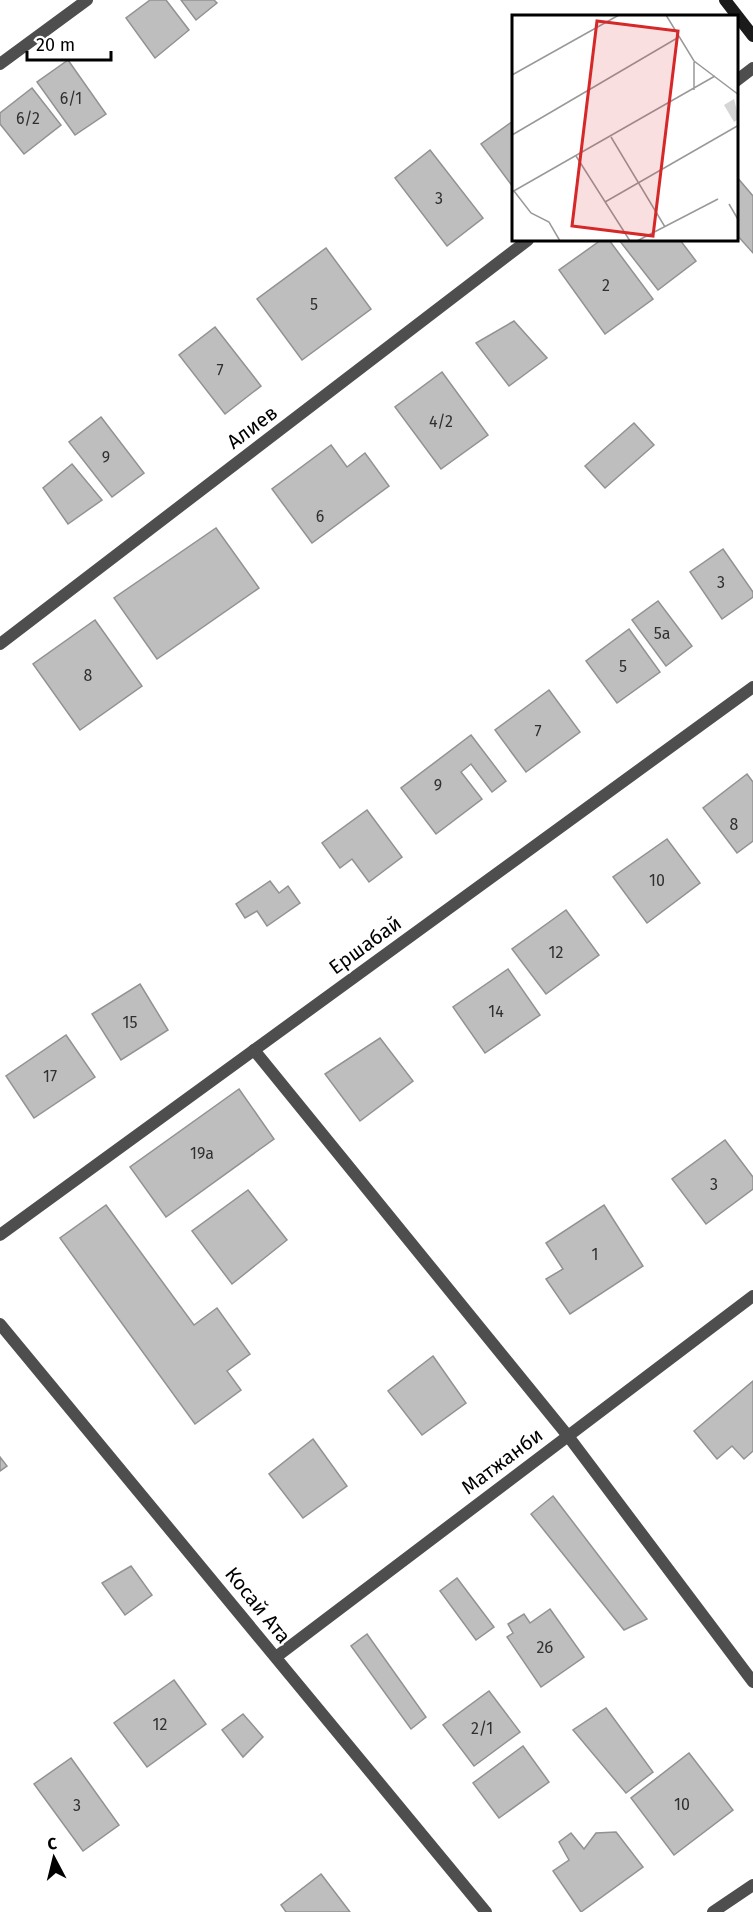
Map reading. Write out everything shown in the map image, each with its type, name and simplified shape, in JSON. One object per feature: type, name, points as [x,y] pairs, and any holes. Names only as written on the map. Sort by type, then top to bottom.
[{"type":"street","points":[[0,64],[87,0]]},
{"type":"street","points":[[725,0],[737,15]]},
{"type":"street","points":[[738,17],[753,36]]},
{"type":"street","points":[[738,79],[753,68]]},
{"type":"street","name":"Алиев","points":[[0,644],[525,242]]},
{"type":"street","name":"Ершабай","points":[[0,1235],[753,687]]},
{"type":"street","points":[[254,1050],[568,1436],[753,1682]]},
{"type":"street","name":"Матжанби","points":[[276,1657],[753,1296]]},
{"type":"street","name":"Косай Ата","points":[[0,1324],[486,1912]]},
{"type":"street","points":[[713,1912],[753,1884]]},
{"type":"building","points":[[150,0],[166,0],[189,30],[155,58],[126,18]]},
{"type":"building","points":[[181,0],[214,0],[217,3],[196,20]]},
{"type":"building","points":[[68,60],[106,114],[75,135],[37,82]]},
{"type":"building","points":[[32,88],[61,125],[24,154],[0,124],[0,113]]},
{"type":"building","points":[[512,122],[512,186],[481,144]]},
{"type":"building","points":[[430,150],[483,218],[447,246],[395,178]]},
{"type":"building","points":[[738,178],[753,196],[753,253],[738,236]]},
{"type":"building","points":[[598,242],[610,242],[653,299],[605,334],[559,270]]},
{"type":"building","points":[[621,242],[682,242],[696,261],[658,290]]},
{"type":"building","points":[[326,248],[371,309],[302,360],[257,299]]},
{"type":"building","points":[[514,321],[547,358],[509,386],[476,343]]},
{"type":"building","points":[[215,327],[261,386],[225,414],[179,355]]},
{"type":"building","points":[[442,372],[488,435],[441,469],[395,407]]},
{"type":"building","points":[[101,417],[144,473],[112,497],[69,442]]},
{"type":"building","points":[[634,423],[654,445],[605,488],[585,466]]},
{"type":"building","points":[[331,445],[347,467],[365,453],[389,486],[312,543],[272,489]]},
{"type":"building","points":[[72,464],[102,500],[68,524],[43,488]]},
{"type":"building","points":[[216,528],[259,588],[157,659],[114,598]]},
{"type":"building","points":[[723,549],[753,592],[753,597],[722,619],[690,572]]},
{"type":"building","points":[[658,601],[692,646],[666,666],[632,620]]},
{"type":"building","points":[[95,620],[142,686],[80,730],[33,664]]},
{"type":"building","points":[[629,629],[660,672],[617,703],[586,661]]},
{"type":"building","points":[[549,690],[580,732],[526,772],[495,730]]},
{"type":"building","points":[[471,735],[506,781],[492,792],[471,764],[461,772],[482,799],[436,834],[401,788]]},
{"type":"building","points":[[747,774],[753,782],[753,841],[737,853],[703,808]]},
{"type":"building","points":[[367,810],[402,857],[369,882],[352,859],[340,868],[322,843]]},
{"type":"building","points":[[667,839],[700,883],[647,923],[613,877]]},
{"type":"building","points":[[270,881],[279,893],[288,886],[300,903],[267,926],[257,911],[245,918],[236,904]]},
{"type":"building","points":[[566,910],[599,955],[546,994],[512,949]]},
{"type":"building","points":[[508,969],[540,1015],[485,1053],[453,1007]]},
{"type":"building","points":[[140,984],[168,1030],[121,1060],[92,1014]]},
{"type":"building","points":[[66,1035],[95,1077],[34,1118],[6,1076]]},
{"type":"building","points":[[380,1038],[413,1081],[360,1121],[325,1074]]},
{"type":"building","points":[[239,1089],[274,1139],[166,1217],[130,1167]]},
{"type":"building","points":[[725,1140],[753,1177],[753,1189],[706,1224],[672,1179]]},
{"type":"building","points":[[248,1190],[287,1240],[232,1284],[192,1231]]},
{"type":"building","points":[[106,1205],[194,1325],[217,1308],[250,1354],[227,1371],[241,1390],[195,1424],[60,1238]]},
{"type":"building","points":[[604,1205],[643,1266],[570,1314],[546,1279],[563,1269],[546,1243]]},
{"type":"building","points":[[433,1356],[466,1403],[422,1435],[388,1391]]},
{"type":"building","points":[[753,1381],[753,1451],[744,1459],[732,1446],[717,1459],[694,1431]]},
{"type":"building","points":[[313,1439],[347,1486],[303,1518],[269,1474]]},
{"type":"building","points":[[0,1457],[7,1466],[0,1471]]},
{"type":"building","points":[[553,1496],[647,1619],[624,1630],[531,1514]]},
{"type":"building","points":[[131,1566],[152,1595],[125,1615],[102,1583]]},
{"type":"building","points":[[457,1578],[494,1627],[476,1640],[440,1591]]},
{"type":"building","points":[[550,1609],[584,1657],[541,1687],[507,1637],[513,1633],[508,1624],[524,1614],[530,1623]]},
{"type":"building","points":[[367,1634],[426,1717],[411,1729],[351,1646]]},
{"type":"building","points":[[174,1680],[206,1724],[147,1767],[114,1723]]},
{"type":"building","points":[[489,1691],[520,1732],[474,1766],[443,1725]]},
{"type":"building","points":[[606,1708],[653,1772],[626,1793],[573,1730]]},
{"type":"building","points":[[243,1714],[263,1737],[243,1757],[222,1730]]},
{"type":"building","points":[[523,1746],[549,1782],[499,1818],[473,1783]]},
{"type":"building","points":[[689,1753],[733,1810],[674,1855],[631,1798]]},
{"type":"building","points":[[71,1758],[119,1825],[83,1851],[34,1784]]},
{"type":"building","points":[[616,1832],[643,1867],[581,1912],[553,1871],[569,1860],[559,1842],[571,1833],[584,1849],[596,1833]]},
{"type":"building","points":[[321,1874],[350,1912],[286,1912],[281,1905]]}]
